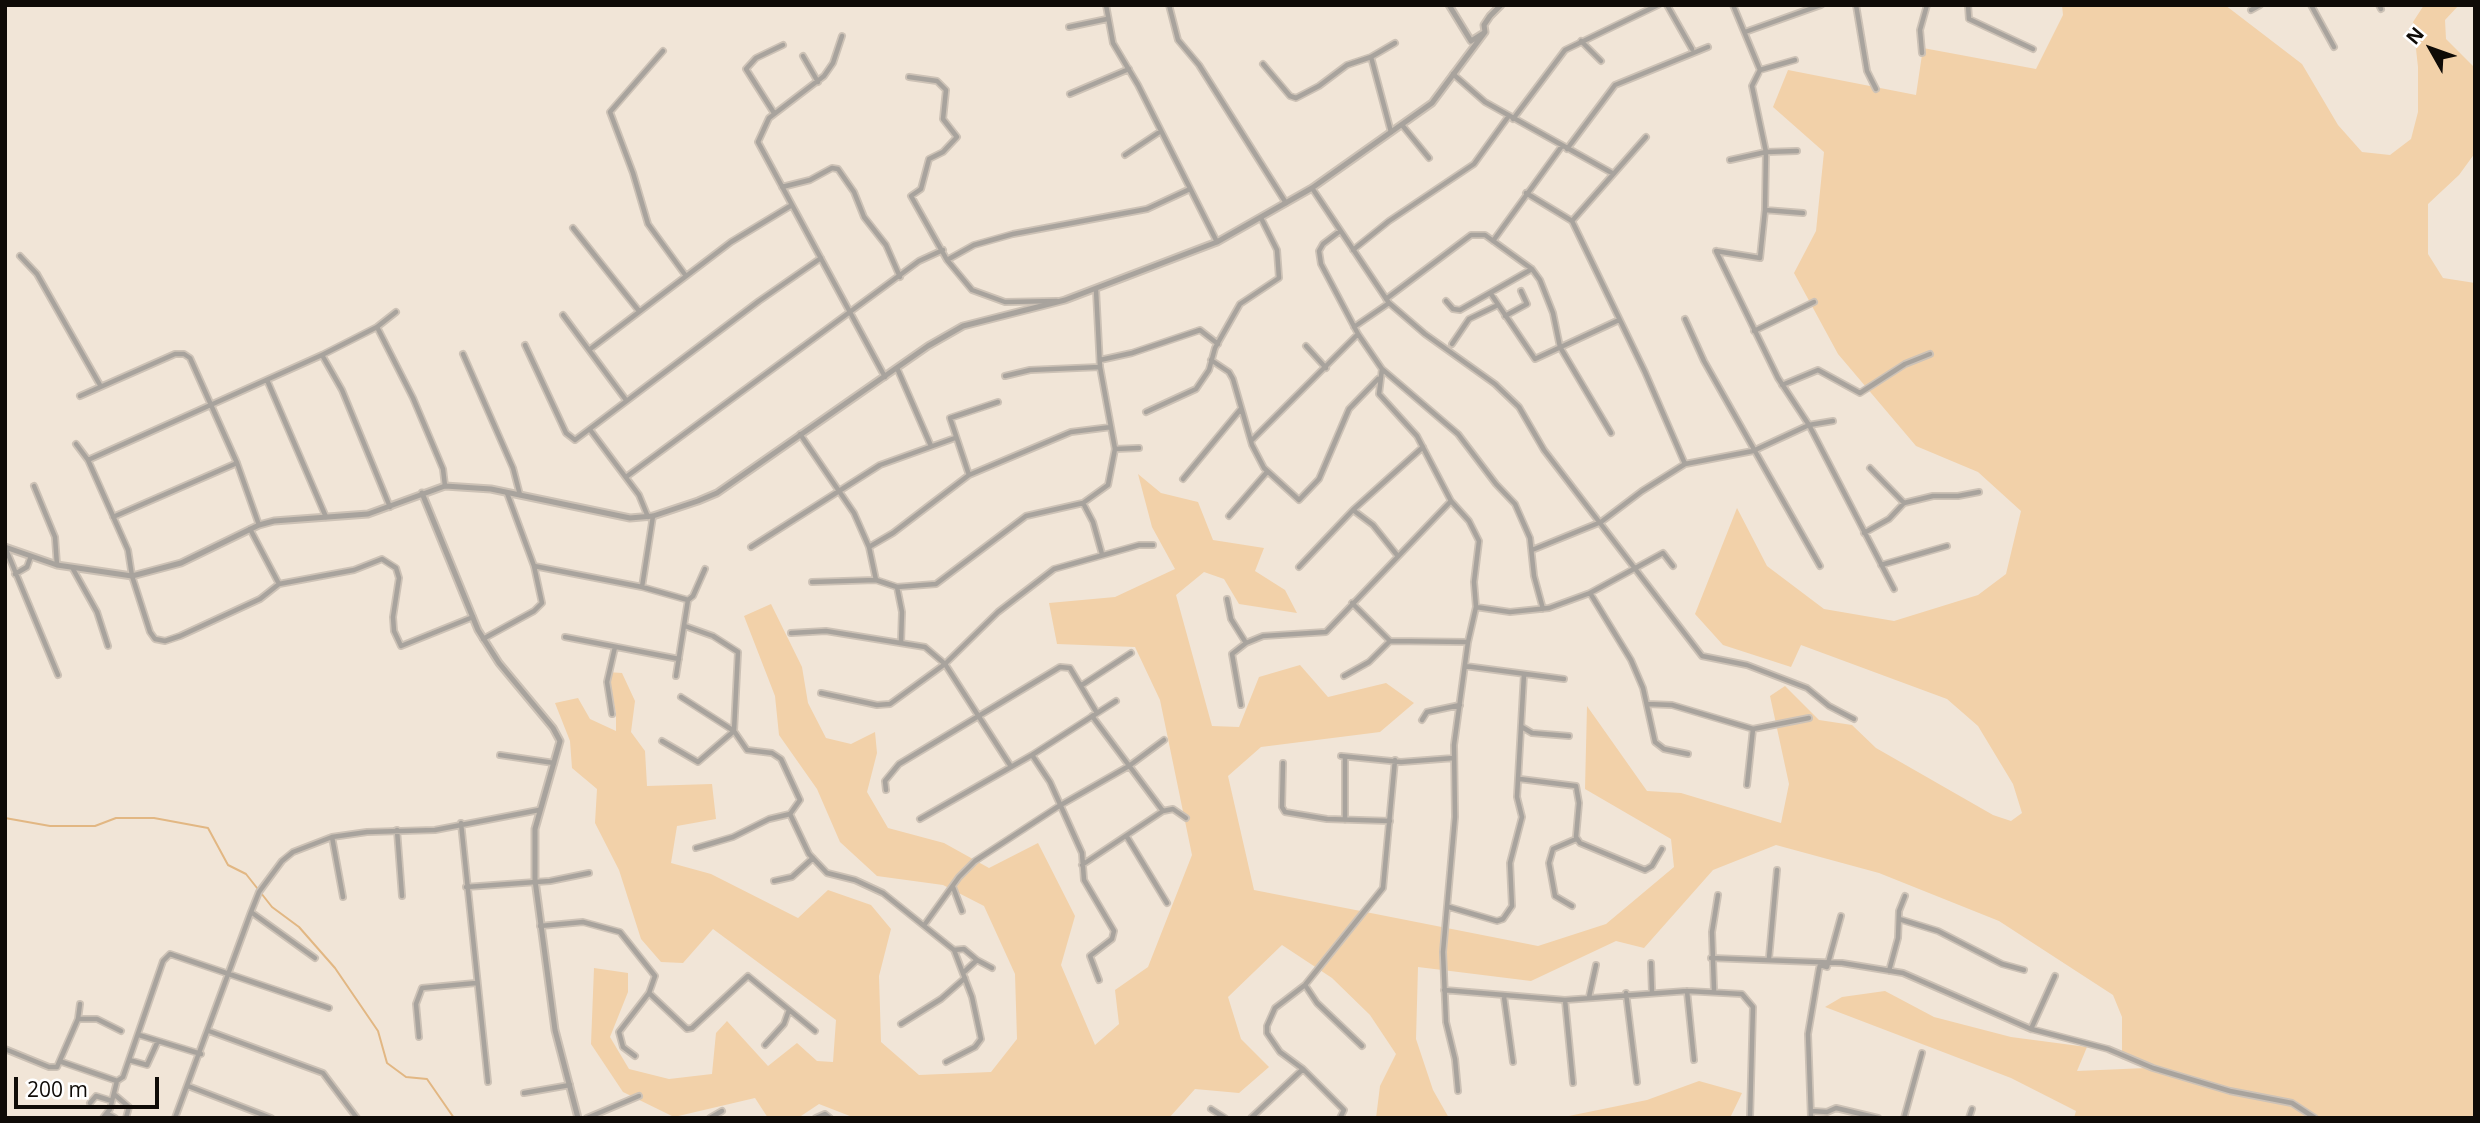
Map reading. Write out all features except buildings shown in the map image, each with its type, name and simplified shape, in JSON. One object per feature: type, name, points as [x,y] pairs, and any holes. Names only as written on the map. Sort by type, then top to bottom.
[{"type":"street","points":[[1106,5],[1113,43],[1129,69],[1217,242]]},
{"type":"street","points":[[1168,5],[1178,40],[1199,65],[1286,203]]},
{"type":"street","points":[[1449,5],[1471,41],[1485,32]]},
{"type":"street","points":[[5,547],[73,569],[132,576],[181,563],[259,525],[274,521],[349,517],[390,507],[445,486],[520,495],[620,517],[650,517],[717,493],[928,346],[963,326],[1096,290],[1217,242],[1312,188],[1432,103],[1485,32],[1484,25],[1501,5]]},
{"type":"street","points":[[1353,250],[1389,221],[1474,164],[1559,55],[1581,41],[1658,5]]},
{"type":"street","points":[[1667,5],[1692,49]]},
{"type":"street","points":[[1734,5],[1760,70],[1752,86],[1766,152],[1765,210],[1760,258],[1716,251],[1754,331],[1782,384],[1809,425],[1894,589]]},
{"type":"street","points":[[1745,32],[1821,5]]},
{"type":"street","points":[[1856,5],[1867,71],[1876,89]]},
{"type":"street","points":[[1922,53],[1920,30],[1927,5]]},
{"type":"street","points":[[1968,5],[1969,19],[2033,49]]},
{"type":"street","points":[[2251,10],[2260,5]]},
{"type":"street","points":[[2311,5],[2334,47]]},
{"type":"street","points":[[1069,27],[1107,19]]},
{"type":"street","points":[[842,36],[833,63],[818,82],[774,113],[760,131],[758,142],[885,377]]},
{"type":"street","points":[[1581,41],[1601,61]]},
{"type":"street","points":[[1263,64],[1290,96],[1296,98],[1319,86],[1347,65],[1371,57],[1395,43]]},
{"type":"street","points":[[774,113],[746,69],[756,58],[783,45]]},
{"type":"street","points":[[1493,241],[1526,193],[1615,85],[1708,47]]},
{"type":"street","points":[[663,51],[610,112],[651,230],[685,276]]},
{"type":"street","points":[[803,56],[818,82]]},
{"type":"street","points":[[1371,57],[1391,133]]},
{"type":"street","points":[[1760,70],[1795,61]]},
{"type":"street","points":[[1070,94],[1129,69]]},
{"type":"street","points":[[1452,73],[1485,102],[1612,173]]},
{"type":"street","points":[[909,77],[937,81],[946,90],[943,119],[957,137],[943,152],[929,159],[921,189],[911,196],[947,260],[971,290],[1005,302],[1065,300]]},
{"type":"street","points":[[1402,125],[1429,158]]},
{"type":"street","points":[[1125,156],[1161,131]]},
{"type":"street","points":[[1572,221],[1646,137]]},
{"type":"street","points":[[1730,160],[1766,152],[1797,151]]},
{"type":"street","points":[[782,187],[810,180],[832,168],[838,169],[854,192],[864,217],[885,243],[900,276]]},
{"type":"street","points":[[1312,188],[1387,301],[1515,401],[1544,450],[1703,656],[1747,665],[1807,688],[1829,706],[1854,719]]},
{"type":"street","points":[[947,260],[974,246],[1013,234],[1147,209],[1190,190]]},
{"type":"street","points":[[1526,193],[1572,221],[1685,464]]},
{"type":"street","points":[[589,350],[731,242],[792,205]]},
{"type":"street","points":[[1765,210],[1803,213]]},
{"type":"street","points":[[1146,412],[1196,389],[1209,370],[1218,344],[1244,299],[1279,278],[1277,250],[1261,218]]},
{"type":"street","points":[[573,229],[639,311]]},
{"type":"street","points":[[1340,231],[1323,244],[1320,251],[1321,264],[1354,327],[1381,369],[1463,439],[1483,468],[1518,509],[1528,529],[1543,609]]},
{"type":"street","points":[[1354,327],[1471,235],[1486,235],[1532,269],[1543,286],[1553,313],[1560,348],[1611,433]]},
{"type":"street","points":[[626,477],[933,252],[943,250]]},
{"type":"street","points":[[20,256],[37,274],[100,386]]},
{"type":"street","points":[[525,345],[569,438],[575,440],[821,258]]},
{"type":"street","points":[[1446,301],[1457,311],[1532,269]]},
{"type":"street","points":[[812,582],[876,580],[897,587],[936,584],[1026,516],[1083,503],[1108,485],[1114,469],[1115,449],[1100,367],[1096,290]]},
{"type":"street","points":[[1505,316],[1527,304],[1521,291]]},
{"type":"street","points":[[1491,294],[1532,357],[1538,358],[1619,320]]},
{"type":"street","points":[[1754,331],[1814,302]]},
{"type":"street","points":[[1452,344],[1469,319],[1498,305]]},
{"type":"street","points":[[88,460],[322,355],[377,327],[396,312]]},
{"type":"street","points":[[563,315],[626,400]]},
{"type":"street","points":[[1685,319],[1704,361],[1747,432],[1753,451],[1821,566]]},
{"type":"street","points":[[377,327],[413,398],[443,468],[445,486]]},
{"type":"street","points":[[1100,360],[1132,353],[1200,330],[1218,344]]},
{"type":"street","points":[[1251,440],[1358,334]]},
{"type":"street","points":[[1306,346],[1326,368]]},
{"type":"street","points":[[80,396],[180,353],[190,358],[237,463],[259,525]]},
{"type":"street","points":[[463,354],[513,468],[520,495]]},
{"type":"street","points":[[1782,384],[1818,370],[1860,393],[1905,364],[1930,354]]},
{"type":"street","points":[[322,355],[342,390],[390,507]]},
{"type":"street","points":[[1211,359],[1229,372],[1233,380],[1251,440],[1267,472],[1299,500],[1319,479],[1345,416],[1379,379]]},
{"type":"street","points":[[1005,376],[1036,369],[1100,367]]},
{"type":"street","points":[[897,368],[931,446]]},
{"type":"street","points":[[1381,369],[1379,394],[1405,421],[1423,447],[1451,502],[1469,521],[1479,541],[1474,582],[1476,607],[1468,642],[1454,758],[1455,817],[1443,952],[1444,990],[1458,1091]]},
{"type":"street","points":[[267,380],[326,518]]},
{"type":"street","points":[[969,475],[955,438],[951,416],[998,402]]},
{"type":"street","points":[[1183,479],[1240,410]]},
{"type":"street","points":[[1532,550],[1601,522],[1642,491],[1685,464],[1753,451],[1809,425],[1833,421]]},
{"type":"street","points":[[869,547],[893,533],[969,475],[1071,432],[1111,427]]},
{"type":"street","points":[[591,430],[626,477],[650,517],[642,587]]},
{"type":"street","points":[[800,434],[836,491],[854,513],[869,547],[876,580]]},
{"type":"street","points":[[751,547],[836,491],[888,461],[955,438]]},
{"type":"street","points":[[76,444],[88,460],[131,558],[132,576],[150,632],[160,640],[180,636],[260,599],[279,584],[354,569],[382,559],[397,568],[399,578],[393,617],[394,631],[401,646],[473,617]]},
{"type":"street","points":[[1299,567],[1353,510],[1423,447]]},
{"type":"street","points":[[1115,449],[1139,448]]},
{"type":"street","points":[[113,517],[237,463]]},
{"type":"street","points":[[1870,468],[1904,503]]},
{"type":"street","points":[[1229,516],[1267,472]]},
{"type":"street","points":[[34,486],[55,537],[57,565]]},
{"type":"street","points":[[1864,533],[1889,519],[1904,503],[1933,496],[1958,496],[1979,492]]},
{"type":"street","points":[[422,493],[483,639],[499,663],[557,732],[559,748],[539,810],[534,841],[534,880],[555,1030],[578,1118]]},
{"type":"street","points":[[483,639],[540,606],[534,566],[507,493]]},
{"type":"street","points":[[1241,705],[1231,656],[1246,643],[1274,635],[1322,633],[1451,502]]},
{"type":"street","points":[[1083,503],[1093,522],[1102,554]]},
{"type":"street","points":[[1353,510],[1373,526],[1397,555]]},
{"type":"street","points":[[250,529],[279,584]]},
{"type":"street","points":[[821,693],[886,706],[945,664],[979,628],[1041,578],[1067,564],[1147,543],[1153,545]]},
{"type":"street","points":[[1881,565],[1947,546]]},
{"type":"street","points":[[5,547],[58,675]]},
{"type":"street","points":[[1476,607],[1510,612],[1543,609],[1590,593],[1633,567],[1662,554],[1673,566]]},
{"type":"street","points":[[15,574],[27,567],[31,556]]},
{"type":"street","points":[[534,566],[642,587],[688,600]]},
{"type":"street","points":[[73,569],[97,612],[108,646]]},
{"type":"street","points":[[676,676],[688,600],[693,596],[705,569]]},
{"type":"street","points":[[897,587],[902,611],[901,643]]},
{"type":"street","points":[[1590,593],[1631,660],[1647,704],[1657,745],[1688,754]]},
{"type":"street","points":[[1227,599],[1231,619],[1246,643]]},
{"type":"street","points":[[1352,603],[1390,640],[1468,642]]},
{"type":"street","points":[[662,741],[698,762],[734,731],[738,652],[713,636],[685,626]]},
{"type":"street","points":[[791,633],[826,631],[925,647],[945,664],[1010,765]]},
{"type":"street","points":[[565,637],[679,659]]},
{"type":"street","points":[[1344,676],[1369,662],[1390,640]]},
{"type":"street","points":[[612,715],[607,682],[610,657],[615,647]]},
{"type":"street","points":[[1082,685],[1131,653]]},
{"type":"street","points":[[886,790],[885,781],[899,764],[1060,667],[1067,666],[1082,685],[1094,714],[1163,811]]},
{"type":"street","points":[[1465,666],[1564,680]]},
{"type":"street","points":[[1449,906],[1497,921],[1503,919],[1512,906],[1510,863],[1522,817],[1518,802],[1524,674]]},
{"type":"street","points":[[681,697],[734,731],[750,752],[772,753],[786,765],[800,800],[790,814],[769,819],[733,837],[696,848]]},
{"type":"street","points":[[920,819],[1010,765],[1032,755],[1116,701]]},
{"type":"street","points":[[1647,704],[1672,705],[1753,729],[1809,718]]},
{"type":"street","points":[[1422,720],[1427,712],[1460,705]]},
{"type":"street","points":[[1522,727],[1532,733],[1569,736]]},
{"type":"street","points":[[1747,785],[1753,729]]},
{"type":"street","points":[[925,924],[952,886],[975,861],[1059,806],[1129,766],[1164,740]]},
{"type":"street","points":[[500,755],[555,763]]},
{"type":"street","points":[[1032,755],[1082,853],[1084,880],[1115,934],[1090,956],[1099,980]]},
{"type":"street","points":[[1345,820],[1343,756],[1395,760],[1454,758]]},
{"type":"street","points":[[1340,1118],[1344,1110],[1303,1069],[1280,1052],[1266,1030],[1275,1008],[1305,985],[1383,888],[1395,760]]},
{"type":"street","points":[[1283,763],[1282,810],[1327,820],[1391,821]]},
{"type":"street","points":[[1521,780],[1576,786],[1579,803],[1576,839]]},
{"type":"street","points":[[1082,866],[1163,811],[1173,809],[1186,818]]},
{"type":"street","points":[[175,1118],[260,891],[273,869],[293,852],[332,837],[397,830],[435,830],[539,810]]},
{"type":"street","points":[[790,814],[813,858],[831,876],[855,880],[883,893],[925,924],[954,950],[965,966],[981,1039],[975,1047],[946,1062]]},
{"type":"street","points":[[461,823],[488,1082]]},
{"type":"street","points":[[397,830],[402,896]]},
{"type":"street","points":[[332,837],[343,897]]},
{"type":"street","points":[[1127,837],[1167,903]]},
{"type":"street","points":[[1572,906],[1555,896],[1549,863],[1553,849],[1576,839],[1645,870],[1652,866],[1662,849]]},
{"type":"street","points":[[774,881],[792,877],[813,858]]},
{"type":"street","points":[[1769,958],[1777,870]]},
{"type":"street","points":[[466,887],[589,873]]},
{"type":"street","points":[[952,886],[962,911]]},
{"type":"street","points":[[1714,990],[1711,958],[1718,895]]},
{"type":"street","points":[[1889,971],[1905,896]]},
{"type":"street","points":[[251,912],[315,958]]},
{"type":"street","points":[[1841,916],[1829,963],[1827,967],[1820,965],[1808,1034],[1813,1115],[1836,1108],[1878,1118]]},
{"type":"street","points":[[1899,919],[1938,931],[2002,964],[2024,970]]},
{"type":"street","points":[[540,926],[583,922],[620,932],[655,976],[649,993],[619,1032],[623,1046],[635,1056]]},
{"type":"street","points":[[954,950],[964,949],[992,968]]},
{"type":"street","points":[[62,1062],[93,1075],[117,1081],[123,1077],[163,961],[170,954],[329,1008]]},
{"type":"street","points":[[1711,958],[1769,958],[1829,963],[1915,977],[2031,1029],[2108,1049],[2153,1068],[2230,1091],[2291,1103],[2315,1118]]},
{"type":"street","points":[[965,966],[977,960]]},
{"type":"street","points":[[1651,963],[1652,992]]},
{"type":"street","points":[[1589,997],[1596,965]]},
{"type":"street","points":[[901,1024],[941,999],[965,975]]},
{"type":"street","points":[[649,993],[687,1029],[692,1028],[748,976],[815,1031]]},
{"type":"street","points":[[2031,1029],[2054,976]]},
{"type":"street","points":[[419,1037],[417,996],[422,988],[476,983]]},
{"type":"street","points":[[1305,985],[1317,1003],[1362,1046]]},
{"type":"street","points":[[1444,990],[1564,1000],[1686,990],[1742,994],[1753,1007],[1750,1118]]},
{"type":"street","points":[[1686,990],[1694,1060]]},
{"type":"street","points":[[1626,993],[1637,1082]]},
{"type":"street","points":[[1504,997],[1513,1062]]},
{"type":"street","points":[[1564,1000],[1573,1083]]},
{"type":"street","points":[[6,1050],[53,1068],[62,1062],[78,1019],[80,1004]]},
{"type":"street","points":[[765,1045],[786,1020],[789,1009]]},
{"type":"street","points":[[786,1020],[795,1016]]},
{"type":"street","points":[[78,1019],[97,1018],[121,1031]]},
{"type":"street","points":[[209,1031],[323,1073],[357,1118]]},
{"type":"street","points":[[139,1035],[201,1054]]},
{"type":"street","points":[[130,1060],[146,1065],[158,1041]]},
{"type":"street","points":[[1904,1118],[1922,1053]]},
{"type":"street","points":[[1251,1118],[1303,1069]]},
{"type":"street","points":[[103,1118],[108,1114],[117,1081]]},
{"type":"street","points":[[524,1093],[570,1085]]},
{"type":"street","points":[[188,1086],[271,1118]]},
{"type":"street","points":[[115,1095],[128,1107],[126,1118]]},
{"type":"street","points":[[90,1103],[96,1096],[112,1101]]},
{"type":"street","points":[[587,1118],[639,1096]]},
{"type":"street","points":[[1211,1109],[1225,1118]]},
{"type":"street","points":[[1969,1118],[1972,1109]]},
{"type":"street","points":[[710,1118],[722,1111]]},
{"type":"street","points":[[108,1114],[115,1118]]},
{"type":"street","points":[[816,1118],[825,1114],[830,1118]]},
{"type":"shaded area","points":[[2062,5],[2225,5],[2302,64],[2338,125],[2362,152],[2390,155],[2411,139],[2418,112],[2418,67],[2413,22],[2424,5],[2459,5],[2445,20],[2446,39],[2475,68],[2475,153],[2459,175],[2428,204],[2428,254],[2443,278],[2475,283],[2475,1118],[2074,1118],[2076,1111],[2011,1078],[1825,1007],[1842,997],[1885,991],[1934,1017],[2011,1037],[2087,1047],[2077,1071],[2146,1068],[2122,1059],[2122,1017],[2113,995],[1999,921],[1879,873],[1776,845],[1713,870],[1644,948],[1616,941],[1531,981],[1418,967],[1416,1039],[1433,1090],[1449,1118],[1376,1118],[1380,1086],[1396,1054],[1370,1015],[1332,978],[1282,945],[1228,997],[1241,1039],[1269,1067],[1239,1093],[1195,1089],[1169,1118],[855,1118],[819,1104],[798,1118],[768,1118],[755,1098],[674,1117],[623,1092],[591,1044],[594,968],[628,973],[628,992],[610,1037],[629,1069],[669,1079],[712,1074],[716,1033],[727,1021],[768,1066],[797,1043],[817,1061],[833,1062],[836,1020],[713,929],[683,963],[661,962],[641,939],[619,870],[595,823],[597,789],[572,768],[570,741],[555,703],[578,698],[590,719],[616,731],[616,713],[607,672],[622,673],[635,701],[631,732],[645,751],[647,786],[712,784],[716,819],[677,826],[671,863],[711,874],[798,918],[828,890],[871,905],[891,929],[879,976],[881,1042],[919,1075],[991,1072],[1017,1039],[1015,974],[984,906],[943,885],[877,876],[840,842],[817,789],[779,735],[775,696],[744,616],[771,604],[802,667],[808,703],[826,738],[851,744],[875,732],[877,753],[867,792],[888,828],[944,843],[989,868],[1038,843],[1075,916],[1061,965],[1095,1045],[1119,1024],[1115,990],[1148,967],[1192,855],[1160,700],[1135,647],[1057,644],[1049,603],[1115,597],[1175,569],[1152,527],[1138,474],[1161,493],[1198,502],[1213,540],[1264,548],[1255,571],[1285,590],[1297,613],[1239,604],[1224,579],[1204,572],[1176,595],[1212,726],[1239,727],[1259,677],[1300,665],[1328,697],[1386,683],[1414,703],[1380,732],[1261,747],[1228,776],[1254,890],[1538,946],[1606,924],[1674,867],[1671,839],[1585,789],[1587,706],[1647,791],[1681,793],[1781,823],[1789,784],[1770,696],[1785,686],[1819,720],[1852,725],[1876,748],[1993,815],[2011,821],[2022,813],[2013,784],[1978,726],[1947,699],[1801,645],[1791,667],[1723,645],[1695,614],[1737,508],[1767,566],[1824,609],[1894,621],[1978,595],[2006,574],[2021,511],[1978,472],[1916,446],[1838,354],[1794,273],[1816,231],[1824,152],[1773,107],[1788,70],[1916,95],[1923,48],[2036,69],[2063,15]]},
{"type":"shaded area","points":[[1699,1081],[1742,1093],[1730,1118],[1559,1118],[1647,1100]]},
{"type":"waterway","points":[[5,818],[50,826],[95,826],[116,818],[154,818],[208,828],[228,865],[246,874],[272,907],[299,927],[335,968],[378,1031],[387,1063],[406,1077],[427,1079],[454,1118]]}]
